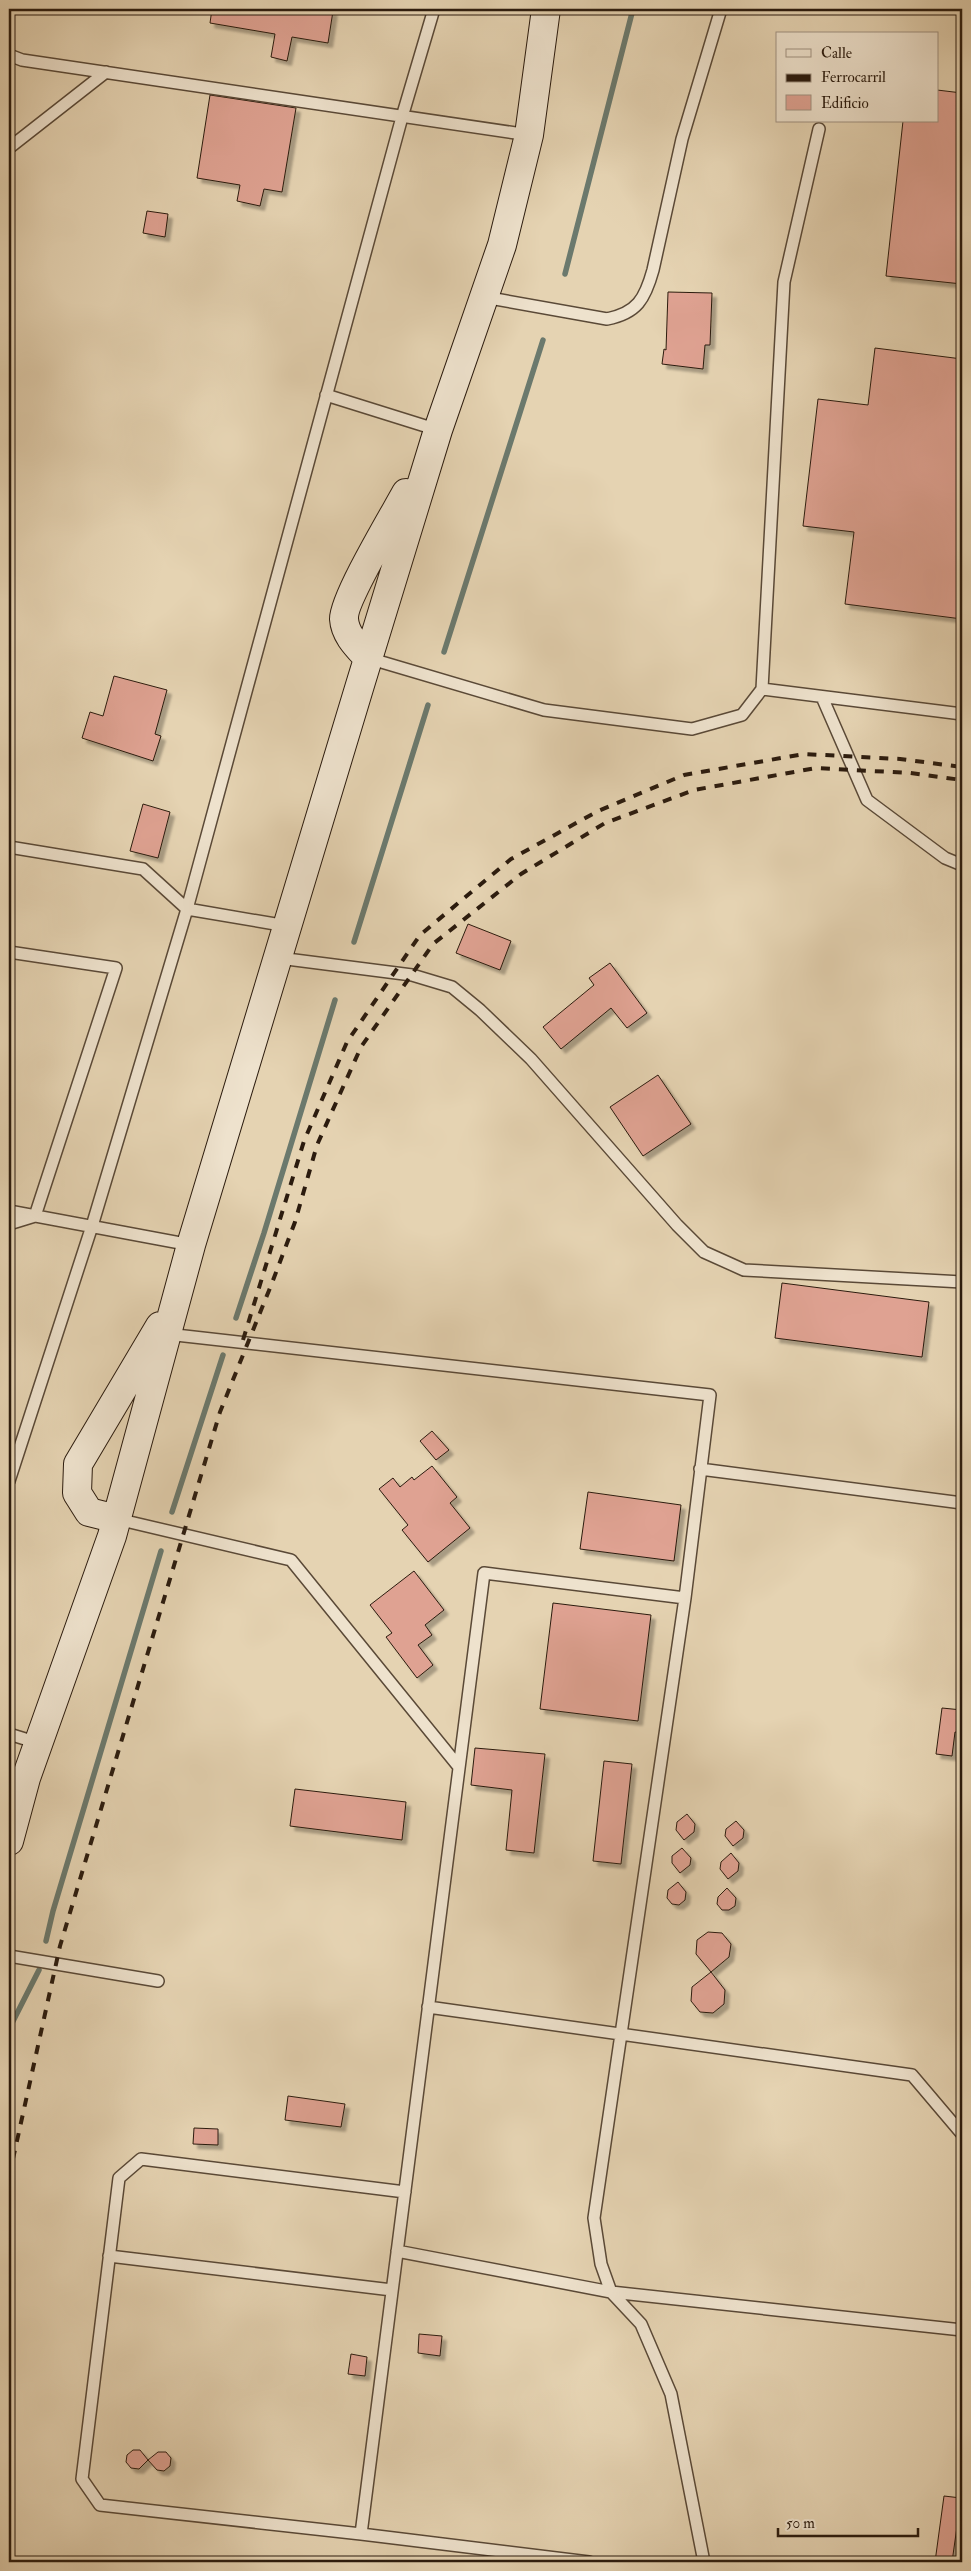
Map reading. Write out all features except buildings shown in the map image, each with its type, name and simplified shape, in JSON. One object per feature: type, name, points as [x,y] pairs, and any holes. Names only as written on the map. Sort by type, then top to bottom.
[{"type":"main road","points":[[9,1841],[38,1743],[116,1519],[191,1246],[368,658],[352,641],[344,618],[353,591],[436,436],[502,244],[529,135],[546,9]]},
{"type":"main road","points":[[116,1519],[89,1512],[77,1492],[78,1464],[177,1299]]},
{"type":"lane","points":[[9,1480],[92,1226],[187,909],[402,117],[434,9]]},
{"type":"lane","points":[[484,297],[607,319],[625,315],[639,302],[649,286],[682,139],[721,9]]},
{"type":"lane","points":[[9,55],[22,60],[529,135]]},
{"type":"lane","points":[[9,148],[106,72]]},
{"type":"lane","points":[[368,658],[544,710],[692,729],[742,715],[762,689],[784,282],[819,129]]},
{"type":"lane","points":[[326,395],[436,436]]},
{"type":"lane","points":[[762,689],[962,714]]},
{"type":"lane","points":[[822,697],[867,800],[945,858],[962,865]]},
{"type":"lane","points":[[9,847],[143,869],[187,909],[288,927]]},
{"type":"lane","points":[[9,952],[116,968],[35,1216]]},
{"type":"lane","points":[[279,958],[412,976],[452,987],[480,1010],[531,1059],[676,1225],[704,1252],[744,1270],[962,1282]]},
{"type":"lane","points":[[9,1211],[191,1246]]},
{"type":"lane","points":[[9,1224],[35,1216]]},
{"type":"lane","points":[[167,1334],[710,1394],[684,1598],[594,2218],[601,2264],[611,2292],[641,2324],[671,2394],[704,2562]]},
{"type":"lane","points":[[700,1469],[962,1502]]},
{"type":"lane","points":[[116,1519],[291,1560],[459,1767]]},
{"type":"lane","points":[[361,2534],[484,1573],[684,1598]]},
{"type":"lane","points":[[9,1734],[38,1743]]},
{"type":"lane","points":[[9,1956],[158,1980]]},
{"type":"lane","points":[[428,2007],[912,2075],[962,2134]]},
{"type":"lane","points":[[405,2192],[142,2160],[119,2178],[82,2479],[100,2505],[589,2562]]},
{"type":"lane","points":[[397,2251],[611,2292],[962,2330]]},
{"type":"lane","points":[[109,2256],[392,2290]]},
{"type":"waterway","points":[[565,274],[633,9]]},
{"type":"waterway","points":[[444,652],[543,340]]},
{"type":"waterway","points":[[354,942],[428,705]]},
{"type":"waterway","points":[[236,1318],[335,1000]]},
{"type":"waterway","points":[[172,1512],[223,1355]]},
{"type":"waterway","points":[[46,1941],[53,1911],[161,1551]]},
{"type":"waterway","points":[[9,2029],[39,1970]]},
{"type":"railway","points":[[243,1340],[304,1141],[347,1042],[420,935],[511,859],[598,811],[684,775],[804,754],[900,759],[962,767]]},
{"type":"railway","points":[[9,2177],[60,1946],[220,1412],[295,1222],[317,1145],[361,1047],[433,944],[521,874],[605,823],[694,790],[816,768],[910,773],[962,780]]}]
